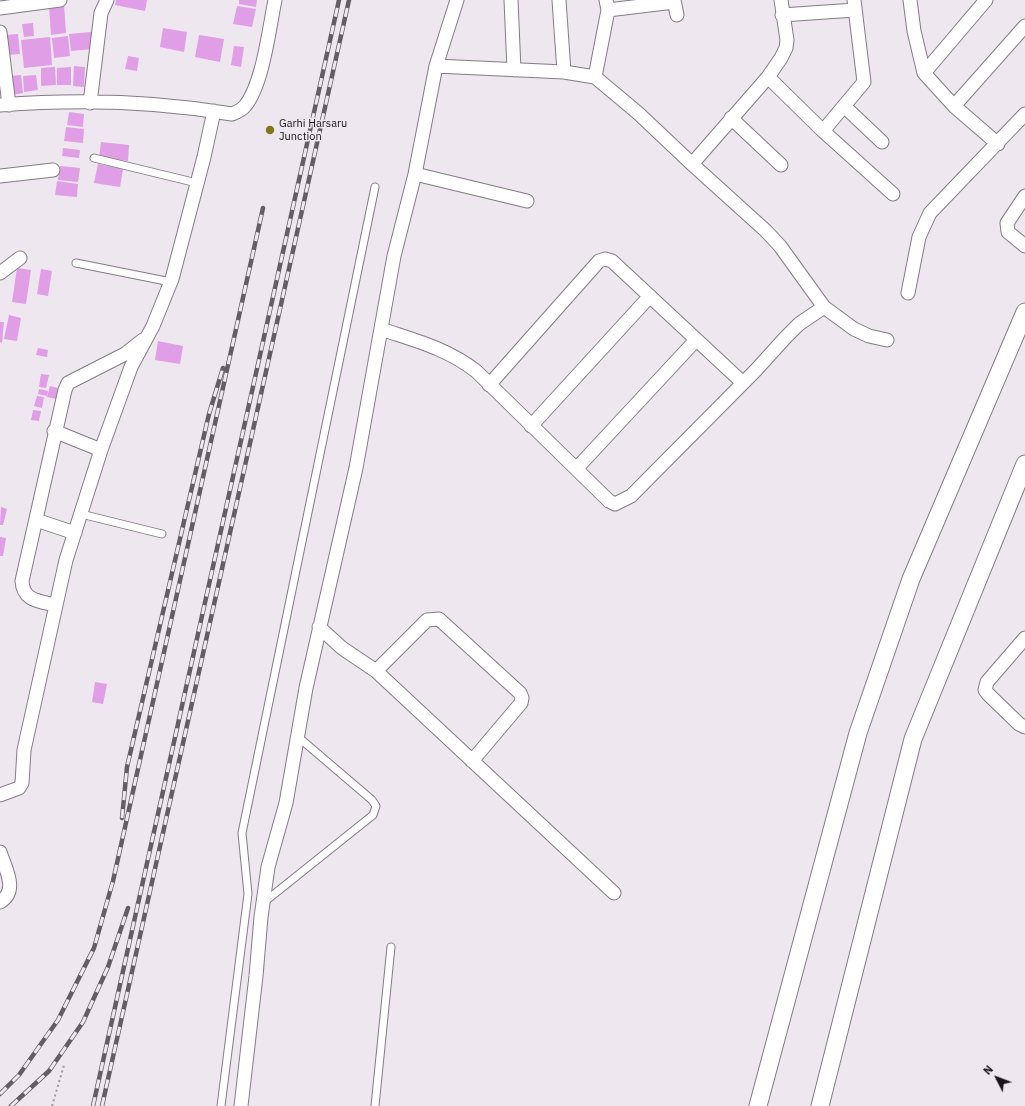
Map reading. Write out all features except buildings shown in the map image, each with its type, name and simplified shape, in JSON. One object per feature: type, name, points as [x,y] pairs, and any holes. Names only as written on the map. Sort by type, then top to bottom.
[{"type":"street","points":[[0,8],[60,0]]},
{"type":"street","points":[[90,103],[97,56],[100,18],[107,0]]},
{"type":"street","points":[[0,32],[4,105],[37,102],[133,102],[232,114],[239,112],[245,107],[251,97],[261,69],[275,0]]},
{"type":"street","points":[[241,1106],[268,867],[286,802],[297,736],[319,627],[356,468],[394,256],[415,174],[436,66],[456,0]]},
{"type":"street","points":[[511,0],[514,70]]},
{"type":"street","points":[[559,0],[564,72]]},
{"type":"street","points":[[692,164],[768,77],[786,48],[781,0]]},
{"type":"street","points":[[910,0],[914,31],[924,73],[954,106],[998,144]]},
{"type":"street","points":[[924,73],[986,0]]},
{"type":"street","points":[[595,77],[607,5],[674,1],[677,15]]},
{"type":"street","points":[[782,15],[854,5],[864,82],[823,131]]},
{"type":"street","points":[[954,106],[1025,26]]},
{"type":"street","points":[[436,66],[564,72],[595,77],[638,113],[766,231],[780,246],[824,306],[854,329],[869,336],[887,340]]},
{"type":"street","points":[[768,77],[823,131],[893,194]]},
{"type":"street","points":[[844,106],[882,142]]},
{"type":"street","points":[[0,795],[19,788],[22,783],[24,750],[55,606],[75,533],[101,450],[131,367],[146,338],[170,282],[197,183],[214,111]]},
{"type":"street","points":[[908,293],[919,237],[930,213],[998,144],[1025,114]]},
{"type":"street","points":[[731,118],[781,165]]},
{"type":"street","points":[[0,176],[53,170]]},
{"type":"street","points":[[415,174],[527,201]]},
{"type":"street","points":[[1025,196],[1007,223],[1008,232],[1025,246]]},
{"type":"street","points":[[0,273],[20,258]]},
{"type":"street","points":[[489,385],[599,261],[605,259],[612,261],[743,383]]},
{"type":"street","points":[[531,426],[650,296]]},
{"type":"street","points":[[382,329],[439,348],[459,358],[577,468],[609,501],[615,504],[622,502],[631,496],[799,324],[824,306]]},
{"type":"street","points":[[758,1106],[858,733],[911,579],[1025,312]]},
{"type":"street","points":[[55,606],[28,597],[22,590],[22,581],[62,398],[68,383],[125,354],[146,338]]},
{"type":"street","points":[[577,468],[696,340]]},
{"type":"street","points":[[54,431],[101,450]]},
{"type":"street","points":[[820,1106],[913,739],[1025,464]]},
{"type":"street","points":[[36,520],[75,533]]},
{"type":"street","points":[[376,671],[427,620],[439,619],[520,693],[522,698],[521,703],[472,761]]},
{"type":"street","points":[[319,627],[342,648],[376,671],[472,761],[499,783],[614,893]]},
{"type":"street","points":[[1025,638],[986,682],[985,686],[988,694],[1019,724],[1025,726]]},
{"type":"street","points":[[0,852],[10,883],[10,891],[7,897],[0,902]]},
{"type":"lane","points":[[94,158],[197,183]]},
{"type":"lane","points":[[221,1106],[248,894],[242,833],[375,187]]},
{"type":"lane","points":[[76,264],[170,282]]},
{"type":"lane","points":[[81,514],[162,534]]},
{"type":"lane","points":[[263,903],[373,815],[376,806],[372,800],[297,736]]},
{"type":"lane","points":[[375,1106],[391,947]]},
{"type":"path","points":[[52,1106],[64,1065]]},
{"type":"railway","points":[[93,1106],[339,0]]},
{"type":"railway","points":[[102,1106],[349,0]]},
{"type":"railway","points":[[0,1094],[19,1075],[58,1020],[94,948],[113,881],[263,208]]},
{"type":"railway","points":[[122,818],[127,767],[209,414],[223,368]]},
{"type":"railway","points":[[11,1106],[49,1071],[83,1022],[108,967],[128,908]]},
{"type":"place","name":"Garhi Harsaru Junction","points":[[270,130]]}]
